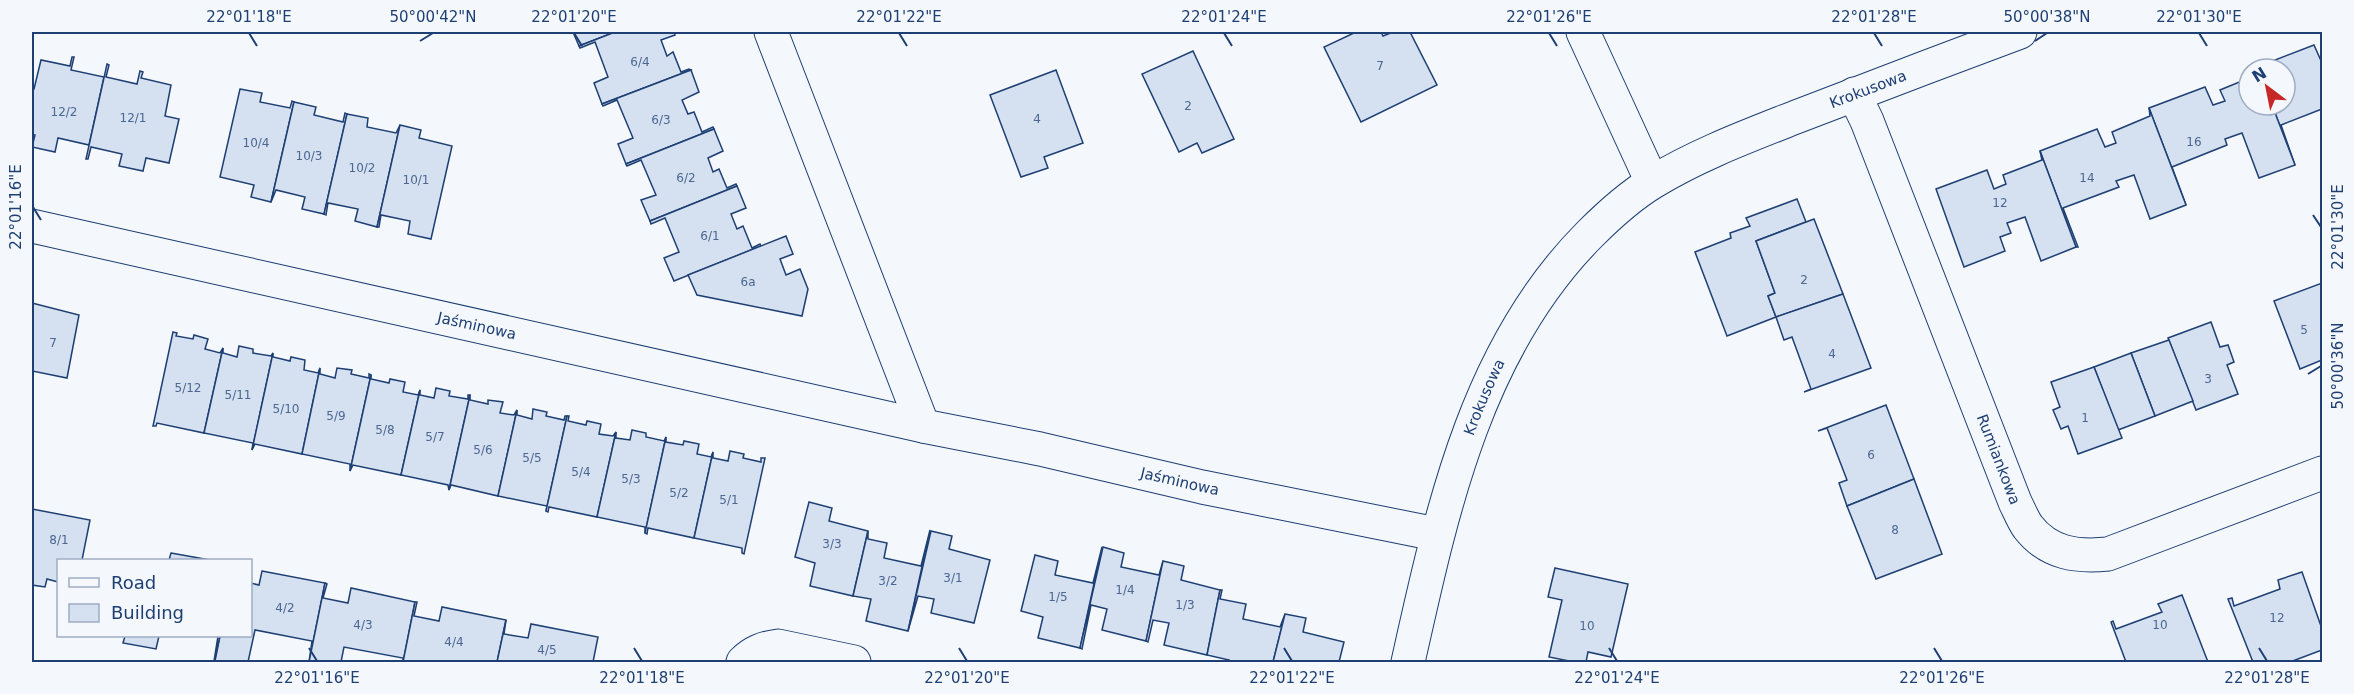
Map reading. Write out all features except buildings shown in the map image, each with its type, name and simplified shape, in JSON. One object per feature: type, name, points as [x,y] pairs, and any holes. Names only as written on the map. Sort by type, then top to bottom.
[{"type":"street","points":[[771,32],[923,426]]},
{"type":"street","points":[[1583,32],[1652,182]]},
{"type":"street","name":"Krokusowa","points":[[1408,663],[1436,534],[1483,395],[1532,305],[1566,258],[1609,215],[1652,182],[1747,137],[2020,32]]},
{"type":"street","name":"Rumiankowa","points":[[1854,94],[1867,121],[2015,502],[2029,527],[2047,543],[2062,552],[2085,556],[2108,554],[2322,473]]},
{"type":"street","name":"Jaśminowa","points":[[32,226],[923,426],[1040,449],[1202,487],[1436,534]]},
{"type":"street","points":[[743,663],[753,653],[766,647],[778,646],[854,663]]}]
